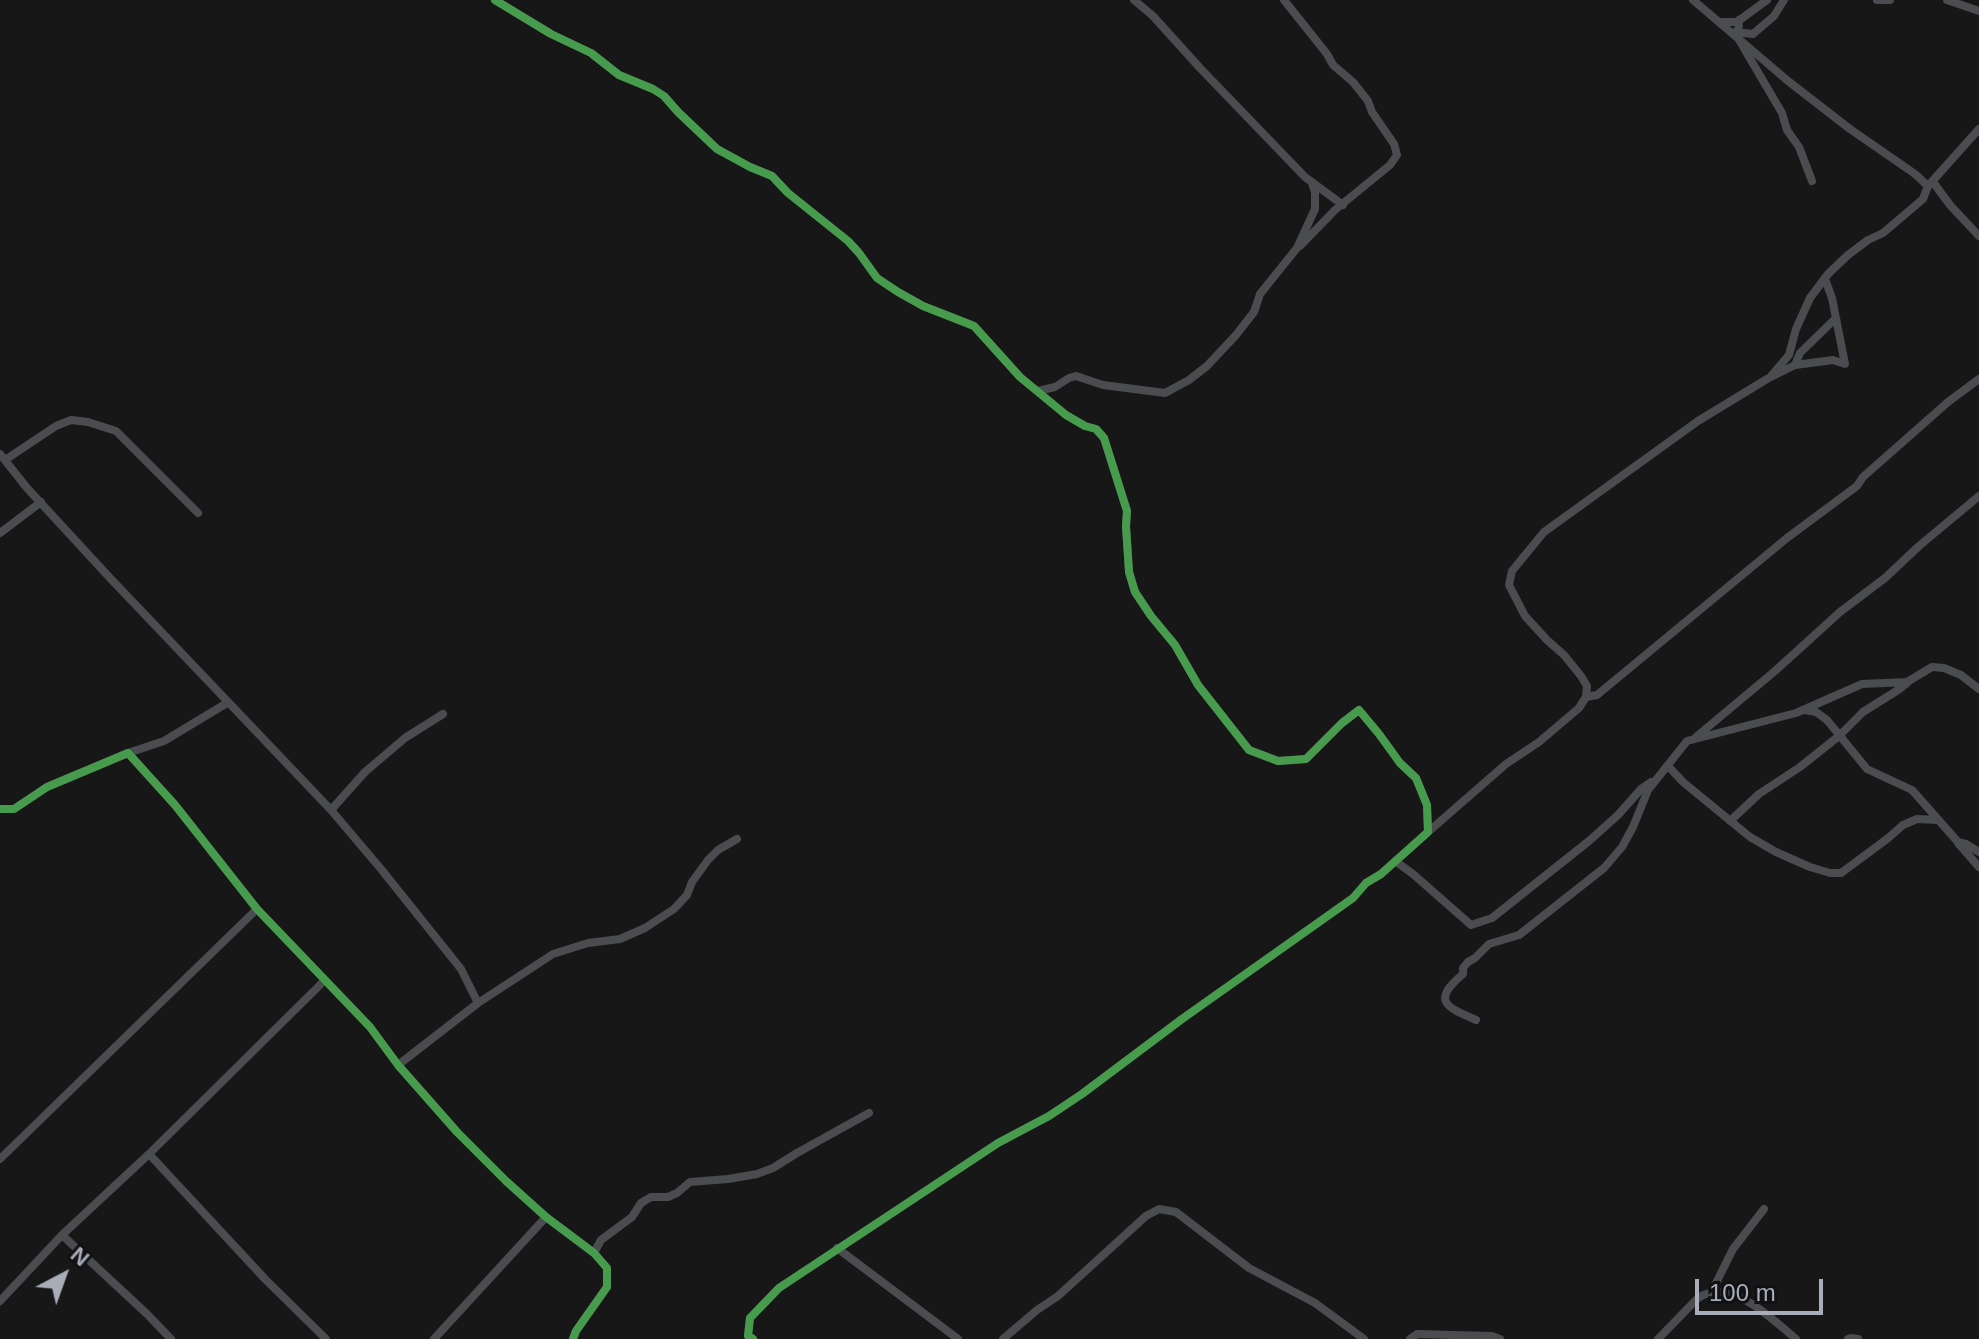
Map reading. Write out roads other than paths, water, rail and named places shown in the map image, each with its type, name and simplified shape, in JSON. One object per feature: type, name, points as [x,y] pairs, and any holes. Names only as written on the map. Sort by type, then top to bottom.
[{"type":"street","points":[[495,0],[551,34],[591,53],[619,75],[664,96],[717,149],[772,176],[788,193],[848,241],[877,278],[923,306],[974,326],[1020,377],[1066,415],[1096,429],[1104,438],[1127,511],[1129,572],[1135,592],[1175,645],[1198,685],[1240,740],[1249,750],[1278,761],[1306,759],[1359,710],[1400,763],[1416,778],[1427,805],[1428,832]]},
{"type":"street","points":[[1134,0],[1153,16],[1312,183],[1343,205]]},
{"type":"street","points":[[1038,391],[1055,387],[1076,376],[1103,385],[1165,393],[1178,388],[1207,366],[1236,335],[1254,312],[1260,294],[1297,248],[1335,210],[1390,165],[1397,155],[1394,144],[1368,101],[1353,82],[1333,65],[1284,0]]},
{"type":"street","points":[[1693,0],[1850,129],[1931,184],[1979,236]]},
{"type":"street","points":[[1720,22],[1739,20],[1767,0]]},
{"type":"street","points":[[1749,48],[1753,34],[1774,16],[1784,0]]},
{"type":"street","points":[[1877,0],[1890,0]]},
{"type":"street","points":[[1947,0],[1979,11]]},
{"type":"street","points":[[1739,20],[1736,34],[1782,113],[1812,181]]},
{"type":"street","points":[[1736,34],[1753,34]]},
{"type":"street","points":[[1767,379],[1789,355],[1796,329],[1810,298],[1825,279],[1848,255],[1883,233],[1923,199],[1937,174],[1979,129]]},
{"type":"street","points":[[1297,248],[1315,209],[1312,183]]},
{"type":"street","points":[[753,1339],[748,1336],[750,1318],[779,1288],[998,1143],[1049,1116],[1123,1065],[1182,1019],[1353,898],[1366,883],[1381,874],[1506,764],[1539,742],[1579,708],[1586,697],[1587,686],[1564,655],[1525,616],[1509,585],[1512,571],[1544,532],[1698,421],[1795,365],[1833,360],[1845,364],[1832,298],[1825,279]]},
{"type":"street","points":[[1795,365],[1800,353],[1836,318]]},
{"type":"street","points":[[1586,697],[1597,695],[1787,538],[1857,486],[1924,422],[1979,379]]},
{"type":"street","points":[[198,513],[116,431],[88,422],[71,420],[56,426],[2,457],[227,703],[331,810],[461,969],[478,1003]]},
{"type":"street","points":[[1695,738],[1979,496]]},
{"type":"street","points":[[0,533],[41,502]]},
{"type":"street","points":[[1730,821],[1759,794],[1839,736],[1863,712],[1932,667],[1961,675],[1979,689]]},
{"type":"street","points":[[1476,1020],[1455,1012],[1445,998],[1446,991],[1463,974],[1463,968],[1489,944],[1519,935],[1539,921],[1604,868],[1622,847],[1637,820],[1648,790],[1687,741],[1804,710],[1862,684],[1907,682]]},
{"type":"street","points":[[0,809],[14,809],[47,787],[164,741],[227,703]]},
{"type":"street","points":[[1804,710],[1816,712],[1827,720],[1867,769],[1912,790],[1979,867]]},
{"type":"street","points":[[331,810],[365,772],[405,738],[443,714]]},
{"type":"street","points":[[128,753],[175,805],[257,909],[370,1027],[398,1065],[457,1132],[506,1181],[546,1217],[594,1253],[607,1268],[607,1287],[573,1339]]},
{"type":"street","points":[[1668,766],[1750,837],[1776,852],[1830,873],[1841,873],[1903,825],[1917,819],[1938,820]]},
{"type":"street","points":[[1395,861],[1471,925],[1480,923],[1492,918],[1589,841],[1641,789],[1658,777]]},
{"type":"street","points":[[398,1065],[478,1003],[553,954],[588,943],[620,939],[645,928],[681,902],[708,860],[737,839]]},
{"type":"street","points":[[1958,842],[1979,852]]},
{"type":"street","points":[[0,1159],[257,909]]},
{"type":"street","points":[[0,1301],[62,1235],[149,1154],[325,980]]},
{"type":"street","points":[[594,1253],[601,1240],[632,1217],[641,1203],[651,1197],[668,1197],[690,1182],[728,1179],[773,1168],[869,1113]]},
{"type":"street","points":[[149,1154],[265,1279],[326,1339]]},
{"type":"street","points":[[1003,1339],[1058,1296],[1146,1216],[1159,1209],[1176,1212],[1249,1268],[1315,1303],[1364,1339]]},
{"type":"street","points":[[1712,1291],[1733,1249],[1764,1209]]},
{"type":"street","points":[[434,1339],[546,1217]]},
{"type":"street","points":[[62,1235],[171,1339]]},
{"type":"street","points":[[837,1248],[958,1339]]},
{"type":"street","points":[[1658,1339],[1690,1305],[1712,1291],[1741,1297],[1796,1339]]},
{"type":"street","points":[[1410,1339],[1417,1334],[1492,1336],[1500,1339]]},
{"type":"street","points":[[1848,1339],[1858,1339]]}]
